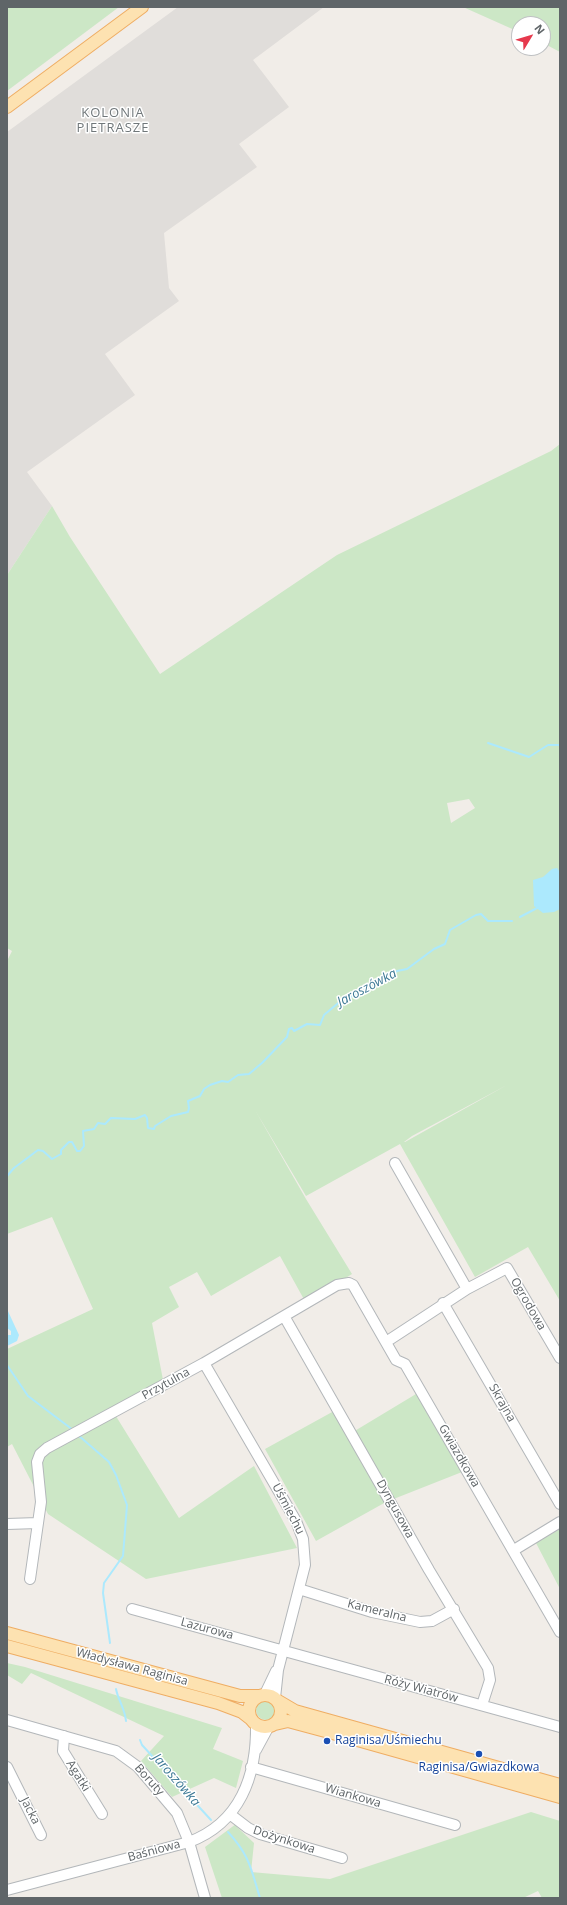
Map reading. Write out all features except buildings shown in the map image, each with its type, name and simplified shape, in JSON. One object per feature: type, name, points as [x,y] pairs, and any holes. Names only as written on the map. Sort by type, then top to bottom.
[{"type":"main road","points":[[7,106],[142,7]]},
{"type":"main road","name":"Władysława Raginisa","points":[[7,1633],[240,1696],[269,1697],[295,1711],[560,1785]]},
{"type":"main road","name":"Władysława Raginisa","points":[[7,1646],[218,1703],[242,1712],[254,1722]]},
{"type":"main road","points":[[272,1725],[281,1715],[281,1708],[269,1697],[252,1701],[249,1708],[254,1722],[272,1725],[288,1721],[560,1797]]},
{"type":"street","points":[[395,1163],[467,1289]]},
{"type":"street","name":"Ogrodowa","points":[[386,1342],[443,1303],[507,1268],[560,1358]]},
{"type":"street","name":"Przytulna","points":[[30,1579],[41,1502],[37,1462],[44,1451],[78,1430],[113,1413],[204,1363],[342,1283],[349,1283],[353,1285]]},
{"type":"street","name":"Gwiazdkowa","points":[[353,1285],[396,1360],[405,1364],[514,1550],[560,1632]]},
{"type":"street","name":"Skrajna","points":[[443,1303],[560,1504]]},
{"type":"street","name":"Dyngusowa","points":[[284,1316],[429,1570],[454,1609],[488,1668],[490,1680],[482,1705]]},
{"type":"street","name":"Uśmiechu","points":[[204,1363],[300,1529],[306,1554],[306,1565],[278,1670],[269,1697]]},
{"type":"street","points":[[514,1550],[560,1522]]},
{"type":"street","points":[[7,1524],[38,1523]]},
{"type":"street","name":"Kameralna","points":[[299,1590],[372,1612],[420,1622],[432,1621],[454,1609]]},
{"type":"street","name":"Lazurowa","points":[[132,1609],[283,1649]]},
{"type":"street","name":"Róży Wiatrów","points":[[283,1649],[415,1688],[560,1727]]},
{"type":"street","name":"Boruty","points":[[7,1720],[116,1751],[138,1766],[177,1813],[189,1842],[204,1898]]},
{"type":"street","name":"Baśniowa","points":[[7,1890],[189,1842],[213,1831],[230,1815],[242,1796],[254,1753],[254,1722]]},
{"type":"street","name":"Baśniowa","points":[[254,1753],[272,1725]]},
{"type":"street","name":"Agatki","points":[[64,1736],[63,1751],[102,1814]]},
{"type":"street","name":"Jacka","points":[[7,1767],[41,1835]]},
{"type":"street","name":"Wiankowa","points":[[251,1767],[455,1825]]},
{"type":"street","name":"Dożynkowa","points":[[230,1815],[248,1828],[260,1834],[342,1858]]},
{"type":"shaded area","points":[[178,7],[324,7],[253,60],[289,107],[239,144],[257,167],[164,233],[169,288],[179,301],[105,354],[135,395],[27,472],[52,506],[7,575],[7,132]]},
{"type":"green space","points":[[7,7],[119,7],[7,91]]},
{"type":"green space","points":[[463,7],[560,7],[560,52],[551,47],[551,16],[511,16],[511,28]]},
{"type":"green space","points":[[560,444],[560,1301],[528,1247],[475,1277],[400,1144],[306,1196],[255,1110],[306,1199],[352,1274],[306,1303],[280,1256],[211,1296],[197,1272],[169,1287],[179,1307],[152,1323],[164,1385],[114,1413],[179,1518],[254,1466],[297,1548],[146,1579],[48,1514],[12,1444],[7,1447],[7,1349],[93,1309],[52,1217],[7,1234],[7,961],[12,951],[7,948],[7,575],[52,506],[70,537],[160,674],[337,555],[551,451]],"holes":[[[469,799],[475,808],[451,823],[447,803]],[[507,1085],[405,1142],[404,1142],[412,1136]]]},
{"type":"green space","points":[[416,1394],[462,1472],[386,1502],[316,1541],[265,1449],[334,1411],[348,1435]]},
{"type":"green space","points":[[560,1529],[560,1589],[536,1543]]},
{"type":"green space","points":[[7,1663],[25,1667],[222,1728],[213,1749],[243,1761],[236,1788],[214,1778],[172,1797],[141,1761],[164,1736],[31,1673],[22,1684],[7,1675]]},
{"type":"green space","points":[[266,1700],[273,1703],[276,1710],[273,1717],[266,1720],[259,1717],[256,1710],[259,1703]]},
{"type":"green space","points":[[531,1812],[560,1821],[560,1898],[542,1898],[538,1891],[523,1898],[222,1898],[205,1847],[236,1824],[237,1827],[254,1843],[251,1872],[330,1879]]},
{"type":"water","points":[[557,868],[560,872],[560,909],[554,912],[543,913],[534,906],[533,880],[543,877],[552,869]]},
{"type":"water","points":[[7,1309],[19,1335],[17,1341],[7,1346],[7,1335],[11,1335],[11,1331],[7,1328]]},
{"type":"waterway","points":[[488,743],[529,757],[548,745],[560,745]]},
{"type":"waterway","points":[[520,917],[539,907]]},
{"type":"waterway","name":"Jaroszówka","points":[[7,1176],[14,1168],[38,1150],[43,1151],[52,1159],[61,1154],[61,1150],[69,1142],[72,1142],[77,1151],[80,1151],[84,1146],[83,1131],[94,1129],[98,1123],[105,1124],[111,1118],[135,1119],[145,1115],[147,1118],[148,1128],[154,1129],[155,1126],[171,1116],[188,1112],[188,1101],[200,1096],[204,1089],[210,1085],[222,1081],[228,1082],[238,1075],[249,1074],[287,1037],[289,1029],[292,1028],[294,1031],[307,1024],[320,1025],[324,1015],[343,999],[351,997],[362,989],[372,987],[387,980],[397,971],[407,969],[434,949],[445,944],[450,930],[476,915],[481,914],[488,921],[512,921]]},
{"type":"waterway","name":"Jaroszówka","points":[[7,1365],[28,1396],[73,1430]]},
{"type":"waterway","name":"Jaroszówka","points":[[78,1435],[109,1462],[116,1475],[127,1505],[123,1556],[104,1583],[103,1593],[110,1643]]},
{"type":"waterway","points":[[116,1689],[126,1721]]},
{"type":"waterway","name":"Jaroszówka","points":[[140,1740],[142,1745],[211,1820]]},
{"type":"waterway","name":"Jaroszówka","points":[[228,1832],[241,1848],[249,1863],[260,1898]]},
{"type":"place","name":"Raginisa/Uśmiechu","points":[[327,1741]]},
{"type":"place","name":"Raginisa/Gwiazdkowa","points":[[479,1754]]},
{"type":"district","name":"KOLONIA PIETRASZE","points":[[113,120]]}]
